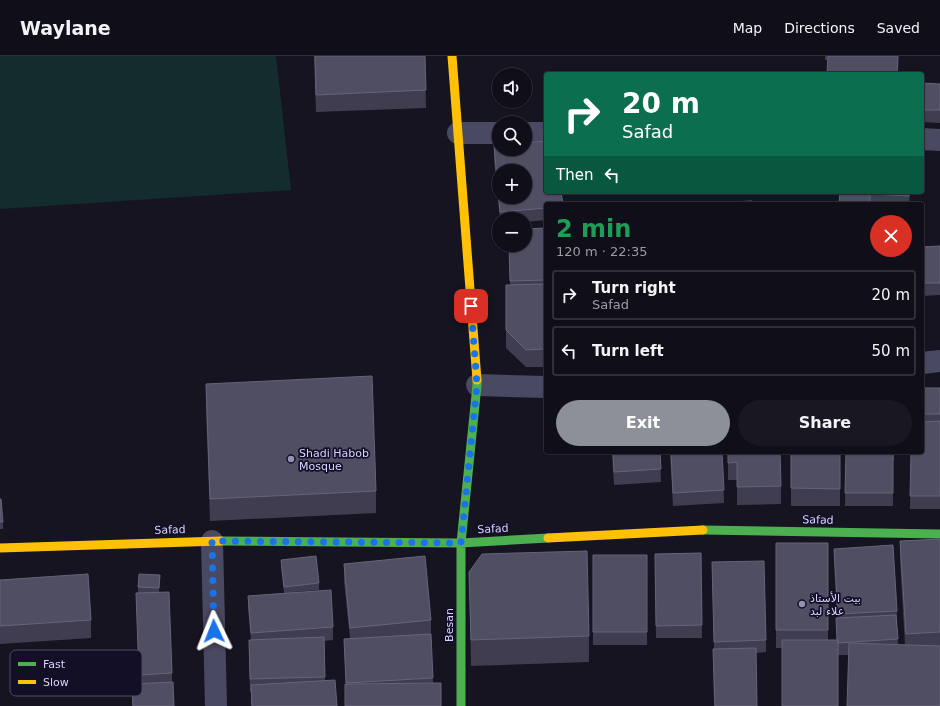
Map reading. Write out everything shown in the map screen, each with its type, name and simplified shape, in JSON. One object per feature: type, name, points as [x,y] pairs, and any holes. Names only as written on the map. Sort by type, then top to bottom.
[{"type":"street","name":"Besan","points":[[452,56],[477,385],[461,543],[461,706]]},
{"type":"street","points":[[458,133],[492,133]]},
{"type":"street","points":[[532,133],[544,133]]},
{"type":"street","points":[[924,139],[940,140]]},
{"type":"street","points":[[924,363],[940,361]]},
{"type":"street","points":[[477,385],[544,387]]},
{"type":"street","name":"Safad","points":[[0,548],[212,541],[461,543],[710,530],[940,534]]},
{"type":"street","points":[[212,541],[216,706]]},
{"type":"green space","points":[[0,56],[276,56],[291,190],[0,209]]},
{"type":"building","points":[[315,56],[425,56],[426,90],[316,95]]},
{"type":"building","points":[[828,56],[898,56],[897,72],[827,72]]},
{"type":"building","points":[[924,83],[940,84],[940,110],[924,110]]},
{"type":"building","points":[[544,141],[544,194],[561,194],[563,202],[544,202],[544,208],[500,212],[499,204],[532,204],[532,164],[496,164],[495,156],[532,156],[532,142]]},
{"type":"building","points":[[840,194],[870,194],[870,202],[839,202]]},
{"type":"building","points":[[870,194],[909,194],[909,196]]},
{"type":"building","points":[[544,228],[544,280],[510,281],[509,252],[532,252],[532,229]]},
{"type":"building","points":[[940,246],[940,283],[924,283],[924,247]]},
{"type":"building","points":[[544,284],[544,349],[526,350],[506,330],[506,285]]},
{"type":"building","name":"Shadi Habob Mosque","points":[[372,376],[376,491],[210,499],[206,384]]},
{"type":"building","points":[[924,388],[940,388],[940,414],[924,414]]},
{"type":"building","points":[[940,421],[940,496],[910,496],[911,454],[924,454],[924,422]]},
{"type":"building","points":[[613,454],[660,454],[661,469],[614,472]]},
{"type":"building","points":[[671,454],[722,454],[724,490],[673,493]]},
{"type":"building","points":[[728,454],[780,454],[781,486],[737,487],[737,462],[728,463]]},
{"type":"building","points":[[791,454],[840,454],[840,489],[791,488]]},
{"type":"building","points":[[846,454],[893,454],[893,493],[845,493]]},
{"type":"building","points":[[1,499],[3,522],[0,522]]},
{"type":"building","points":[[940,539],[940,632],[906,634],[900,541]]},
{"type":"building","name":"بيت الأستاذ علاء لبد","points":[[776,543],[828,543],[828,630],[776,630]]},
{"type":"building","points":[[893,545],[897,611],[838,614],[834,549]]},
{"type":"building","points":[[587,551],[589,636],[471,640],[469,572],[482,554]]},
{"type":"building","points":[[701,553],[702,625],[656,626],[655,554]]},
{"type":"building","points":[[593,555],[647,555],[647,632],[593,632]]},
{"type":"building","points":[[316,556],[319,583],[284,587],[281,560]]},
{"type":"building","points":[[425,556],[431,620],[350,628],[344,564]]},
{"type":"building","points":[[764,561],[766,640],[714,642],[712,562]]},
{"type":"building","points":[[88,574],[91,620],[0,626],[0,580]]},
{"type":"building","points":[[139,574],[160,575],[159,588],[138,587]]},
{"type":"building","points":[[331,590],[333,627],[251,633],[248,596]]},
{"type":"building","points":[[169,592],[172,673],[142,675],[142,650],[138,650],[136,593]]},
{"type":"building","points":[[896,615],[898,639],[838,643],[836,618]]},
{"type":"building","points":[[431,634],[433,678],[346,683],[344,639]]},
{"type":"building","points":[[324,637],[325,677],[250,679],[249,640]]},
{"type":"building","points":[[782,640],[838,640],[838,706],[782,706]]},
{"type":"building","points":[[849,643],[940,646],[940,706],[847,706]]},
{"type":"building","points":[[756,648],[757,706],[715,706],[713,649]]},
{"type":"building","points":[[335,680],[337,706],[252,706],[251,685]]},
{"type":"building","points":[[173,682],[174,706],[133,706],[133,696],[142,696],[142,684]]},
{"type":"building","points":[[441,683],[441,706],[345,706],[345,684]]},
{"type":"traffic: fast","points":[[461,706],[461,543],[477,380]]},
{"type":"traffic: fast","points":[[703,530],[940,534]]},
{"type":"traffic: fast","points":[[221,541],[461,543],[548,538]]},
{"type":"traffic: slow","points":[[452,56],[477,380]]},
{"type":"traffic: slow","points":[[548,538],[703,530]]},
{"type":"traffic: slow","points":[[0,548],[221,541]]},
{"type":"place","name":"Shadi Habob Mosque","points":[[291,459]]},
{"type":"place","name":"بيت الأستاذ علاء لبد","points":[[802,604]]},
{"type":"route","points":[[214,631],[212,541],[461,543],[477,385],[471,306]]}]
